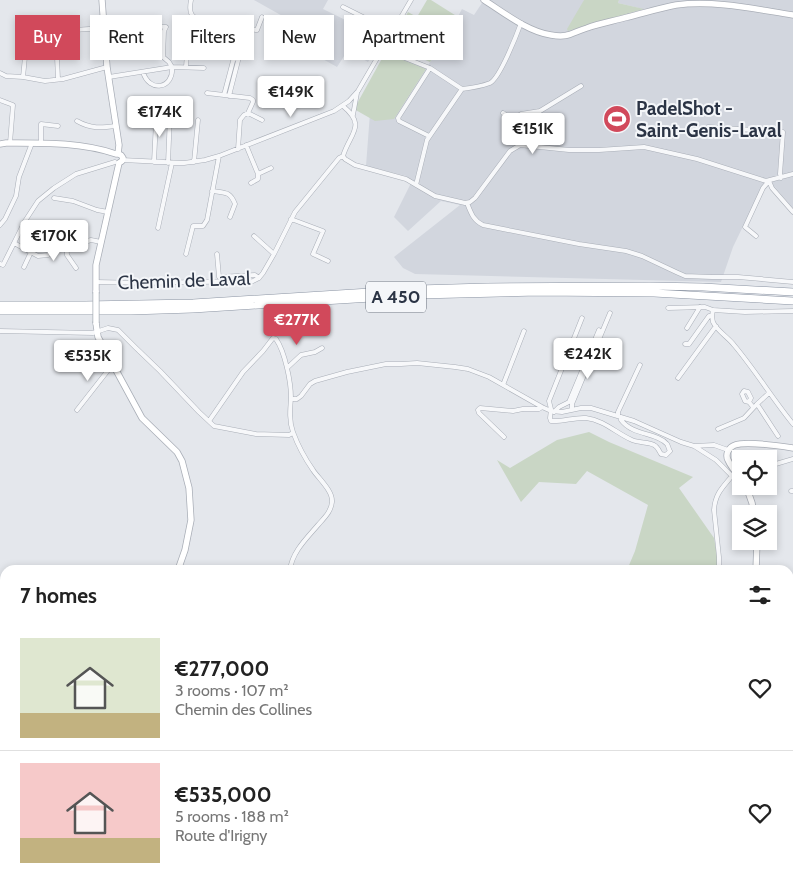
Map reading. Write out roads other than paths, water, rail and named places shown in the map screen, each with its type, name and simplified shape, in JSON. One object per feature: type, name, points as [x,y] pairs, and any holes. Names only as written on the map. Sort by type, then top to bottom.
[{"type":"highway","name":"A 450","points":[[0,305],[192,303],[486,287],[650,286],[793,292]]},
{"type":"highway","name":"A 450","points":[[0,311],[193,309],[420,295],[538,292],[654,293],[793,301]]},
{"type":"street","points":[[102,0],[103,15]]},
{"type":"street","points":[[191,0],[190,10],[192,16],[198,21],[207,24],[257,30],[262,17]]},
{"type":"street","points":[[402,15],[411,0]]},
{"type":"street","points":[[484,0],[521,23],[542,33],[561,36],[571,35],[586,28],[657,9],[696,3],[720,3],[793,15]]},
{"type":"street","points":[[343,7],[359,15]]},
{"type":"street","points":[[416,185],[429,136],[462,89],[490,83],[495,78],[521,23]]},
{"type":"street","points":[[143,72],[149,83],[155,85],[166,83],[171,78],[172,67],[163,57],[164,31],[166,27],[162,26]]},
{"type":"street","points":[[58,79],[56,36],[59,31],[90,29]]},
{"type":"street","points":[[235,58],[238,61],[227,96],[233,61],[235,58]]},
{"type":"street","points":[[23,77],[25,60]]},
{"type":"street","points":[[107,60],[119,145],[117,154],[113,158],[119,162]]},
{"type":"street","points":[[186,67],[187,60]]},
{"type":"street","points":[[0,264],[3,265],[25,221],[38,201],[76,174],[119,162],[194,162],[219,156],[246,146],[343,106],[358,91],[376,60]]},
{"type":"street","points":[[410,60],[430,68],[462,89]]},
{"type":"street","points":[[0,72],[6,76],[45,81],[108,67]]},
{"type":"street","points":[[109,78],[172,67],[204,68]]},
{"type":"street","points":[[429,136],[399,121],[398,118],[430,68]]},
{"type":"street","points":[[514,120],[521,114],[540,111],[581,86]]},
{"type":"street","name":"Chemin de Laval","points":[[96,282],[252,281],[259,278],[274,254],[295,212],[339,158],[343,156],[356,128],[356,122],[352,115],[358,91]]},
{"type":"street","points":[[207,93],[250,98],[252,100],[253,102],[248,114],[244,115],[240,120],[238,148]]},
{"type":"street","points":[[0,100],[13,105],[10,143]]},
{"type":"street","points":[[343,106],[352,115]]},
{"type":"street","points":[[503,113],[514,120],[518,126],[520,145]]},
{"type":"street","points":[[248,114],[262,120]]},
{"type":"street","points":[[158,228],[170,163],[170,115]]},
{"type":"street","points":[[150,120],[156,121],[154,162]]},
{"type":"street","points":[[194,162],[198,120]]},
{"type":"street","points":[[77,121],[99,128],[116,126]]},
{"type":"street","points":[[41,144],[41,124],[58,126]]},
{"type":"street","points":[[708,126],[784,132],[781,178]]},
{"type":"street","points":[[0,144],[32,143],[88,147],[117,154]]},
{"type":"street","points":[[0,225],[16,196],[19,177],[32,143]]},
{"type":"street","points":[[343,156],[359,167],[403,178],[435,196],[467,203],[480,192],[510,151],[520,145],[569,150],[644,147],[698,159],[763,180],[769,181],[793,174]]},
{"type":"street","points":[[246,146],[258,174],[258,179],[251,183]]},
{"type":"street","points":[[186,254],[193,226],[203,226],[207,220],[219,156]]},
{"type":"street","points":[[119,162],[96,265],[97,331],[98,337],[142,418],[164,439],[182,461],[189,488],[191,520],[180,565]]},
{"type":"street","points":[[258,174],[271,168]]},
{"type":"street","points":[[769,181],[772,188],[793,212]]},
{"type":"street","points":[[756,236],[745,227],[763,188],[769,181]]},
{"type":"street","points":[[212,191],[232,196],[235,204],[230,217]]},
{"type":"street","points":[[54,198],[73,201],[108,212]]},
{"type":"street","points":[[467,203],[476,222],[483,225],[579,244],[626,251],[642,256],[685,276],[738,277],[793,282]]},
{"type":"street","points":[[291,219],[323,231],[313,254],[328,261]]},
{"type":"street","points":[[59,227],[66,240],[67,255],[76,268]]},
{"type":"street","points":[[254,236],[274,254]]},
{"type":"street","points":[[14,243],[38,256],[48,255],[59,248],[91,240],[101,242]]},
{"type":"street","points":[[24,267],[31,252]]},
{"type":"street","points":[[216,254],[219,277],[255,275],[259,278]]},
{"type":"street","points":[[668,308],[705,307],[713,310],[745,312],[793,311]]},
{"type":"street","points":[[687,328],[700,308]]},
{"type":"street","points":[[713,310],[712,316],[716,326],[734,344],[793,424]]},
{"type":"street","points":[[572,410],[572,404],[610,313]]},
{"type":"street","points":[[685,344],[689,344],[709,316],[712,316]]},
{"type":"street","points":[[582,318],[549,401],[552,412],[551,421],[573,418],[591,419],[601,422],[633,440],[653,444],[657,446],[661,454],[666,455],[670,451],[667,444],[658,438],[625,426],[618,412],[640,365]]},
{"type":"street","points":[[678,378],[716,326]]},
{"type":"street","points":[[0,332],[93,333],[108,328],[118,330],[214,426],[256,434],[289,435],[293,433]]},
{"type":"street","points":[[552,412],[569,402],[599,330]]},
{"type":"street","points":[[502,385],[524,331]]},
{"type":"street","points":[[209,421],[243,372],[264,351],[273,338],[276,339],[287,368],[291,399],[289,414],[293,433],[332,500],[329,512],[294,556],[291,565]]},
{"type":"street","points":[[287,368],[301,355],[315,352],[322,348]]},
{"type":"street","points":[[291,399],[297,399],[310,384],[321,378],[386,364],[417,363],[455,367],[480,373],[552,412],[591,408],[620,416],[694,446],[732,471]]},
{"type":"street","points":[[77,410],[113,364]]},
{"type":"street","points":[[718,429],[744,418],[769,393]]},
{"type":"street","points":[[749,402],[755,406],[778,436]]},
{"type":"street","points":[[504,437],[478,413],[480,408],[514,411],[542,408]]},
{"type":"street","points":[[732,466],[726,454],[733,445],[759,444],[793,448]]},
{"type":"street","points":[[694,446],[714,445],[728,450]]},
{"type":"street","points":[[777,464],[793,459]]},
{"type":"street","points":[[719,565],[714,504],[718,492],[732,480]]},
{"type":"street","points":[[756,565],[757,550]]},
{"type":"place","name":"PadelShot - Saint-Genis-Laval","points":[[617,119]]}]
